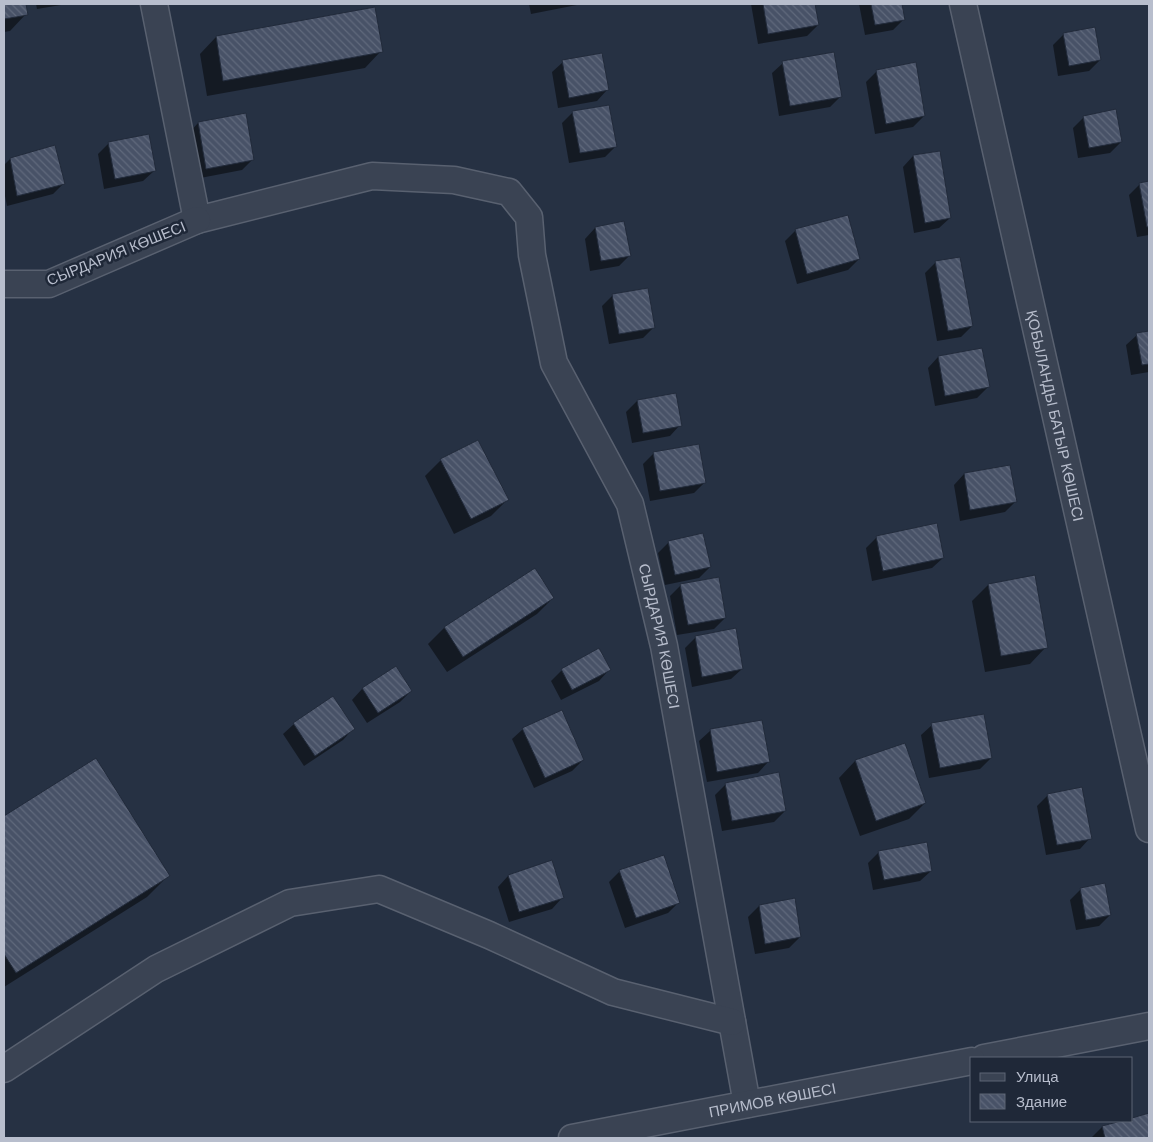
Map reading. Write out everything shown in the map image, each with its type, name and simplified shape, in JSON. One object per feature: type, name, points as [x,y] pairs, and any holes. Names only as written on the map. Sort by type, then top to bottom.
[{"type":"street","points":[[154,4],[197,220]]},
{"type":"street","name":"ҚОБЫЛАНДЫ БАТЫР КӨШЕСІ","points":[[962,4],[1149,829]]},
{"type":"street","name":"СЫРДАРИЯ КӨШЕСІ","points":[[4,284],[49,284],[197,220],[372,176],[454,180],[509,192],[529,217],[532,255],[554,363],[630,504],[664,646],[748,1104]]},
{"type":"street","points":[[4,1069],[156,969],[290,903],[379,889],[489,935],[613,992],[732,1022]]},
{"type":"street","points":[[989,1057],[1149,1026]]},
{"type":"street","name":"ПРИМОВ КӨШЕСІ","points":[[572,1138],[970,1061]]},
{"type":"building","points":[[4,4],[26,4],[28,15],[4,19]]},
{"type":"building","points":[[763,4],[815,4],[819,25],[768,34]]},
{"type":"building","points":[[871,4],[902,4],[905,20],[875,25]]},
{"type":"building","points":[[375,7],[383,52],[223,81],[216,36]]},
{"type":"building","points":[[1095,27],[1101,60],[1069,66],[1063,33]]},
{"type":"building","points":[[834,52],[842,97],[790,106],[782,61]]},
{"type":"building","points":[[602,53],[609,90],[569,98],[562,60]]},
{"type":"building","points":[[916,62],[925,116],[886,124],[876,70]]},
{"type":"building","points":[[609,105],[617,147],[580,153],[572,111]]},
{"type":"building","points":[[1116,109],[1122,142],[1089,148],[1083,116]]},
{"type":"building","points":[[246,113],[254,160],[206,169],[198,122]]},
{"type":"building","points":[[149,134],[156,171],[115,179],[108,142]]},
{"type":"building","points":[[55,145],[65,184],[17,196],[10,158]]},
{"type":"building","points":[[940,151],[951,218],[925,223],[913,155]]},
{"type":"building","points":[[1149,181],[1149,227],[1147,227],[1139,183]]},
{"type":"building","points":[[848,215],[860,259],[807,274],[795,229]]},
{"type":"building","points":[[624,221],[631,256],[601,261],[595,227]]},
{"type":"building","points":[[960,257],[973,326],[948,331],[935,261]]},
{"type":"building","points":[[648,288],[655,328],[619,334],[612,294]]},
{"type":"building","points":[[1149,331],[1149,364],[1142,365],[1136,333]]},
{"type":"building","points":[[982,348],[990,387],[945,396],[938,356]]},
{"type":"building","points":[[676,393],[682,426],[643,433],[637,400]]},
{"type":"building","points":[[478,440],[509,500],[471,519],[440,459]]},
{"type":"building","points":[[699,444],[706,483],[660,491],[653,452]]},
{"type":"building","points":[[1010,465],[1017,502],[970,510],[964,473]]},
{"type":"building","points":[[937,523],[944,558],[883,571],[876,536]]},
{"type":"building","points":[[703,533],[711,567],[675,575],[668,541]]},
{"type":"building","points":[[535,568],[554,598],[463,657],[444,627]]},
{"type":"building","points":[[1035,575],[1048,648],[1001,656],[988,584]]},
{"type":"building","points":[[719,577],[726,618],[688,625],[680,584]]},
{"type":"building","points":[[736,628],[743,669],[702,677],[695,636]]},
{"type":"building","points":[[599,648],[611,670],[572,690],[561,669]]},
{"type":"building","points":[[396,666],[412,691],[378,713],[362,688]]},
{"type":"building","points":[[333,696],[355,729],[315,756],[293,723]]},
{"type":"building","points":[[562,710],[584,760],[545,778],[522,728]]},
{"type":"building","points":[[984,714],[992,758],[940,768],[931,723]]},
{"type":"building","points":[[762,720],[770,762],[717,772],[710,729]]},
{"type":"building","points":[[905,743],[926,803],[876,821],[855,760]]},
{"type":"building","points":[[96,758],[170,876],[16,973],[4,954],[4,816]]},
{"type":"building","points":[[779,772],[786,811],[732,821],[725,783]]},
{"type":"building","points":[[1082,787],[1092,839],[1057,845],[1047,794]]},
{"type":"building","points":[[927,842],[932,871],[884,880],[878,851]]},
{"type":"building","points":[[664,855],[680,903],[636,918],[619,870]]},
{"type":"building","points":[[552,860],[564,898],[519,912],[508,875]]},
{"type":"building","points":[[1105,883],[1111,915],[1086,920],[1080,888]]},
{"type":"building","points":[[795,898],[801,937],[765,944],[759,905]]},
{"type":"building","points":[[1149,1113],[1149,1138],[1105,1138],[1102,1126],[1117,1122],[1133,1122],[1133,1118]]}]
